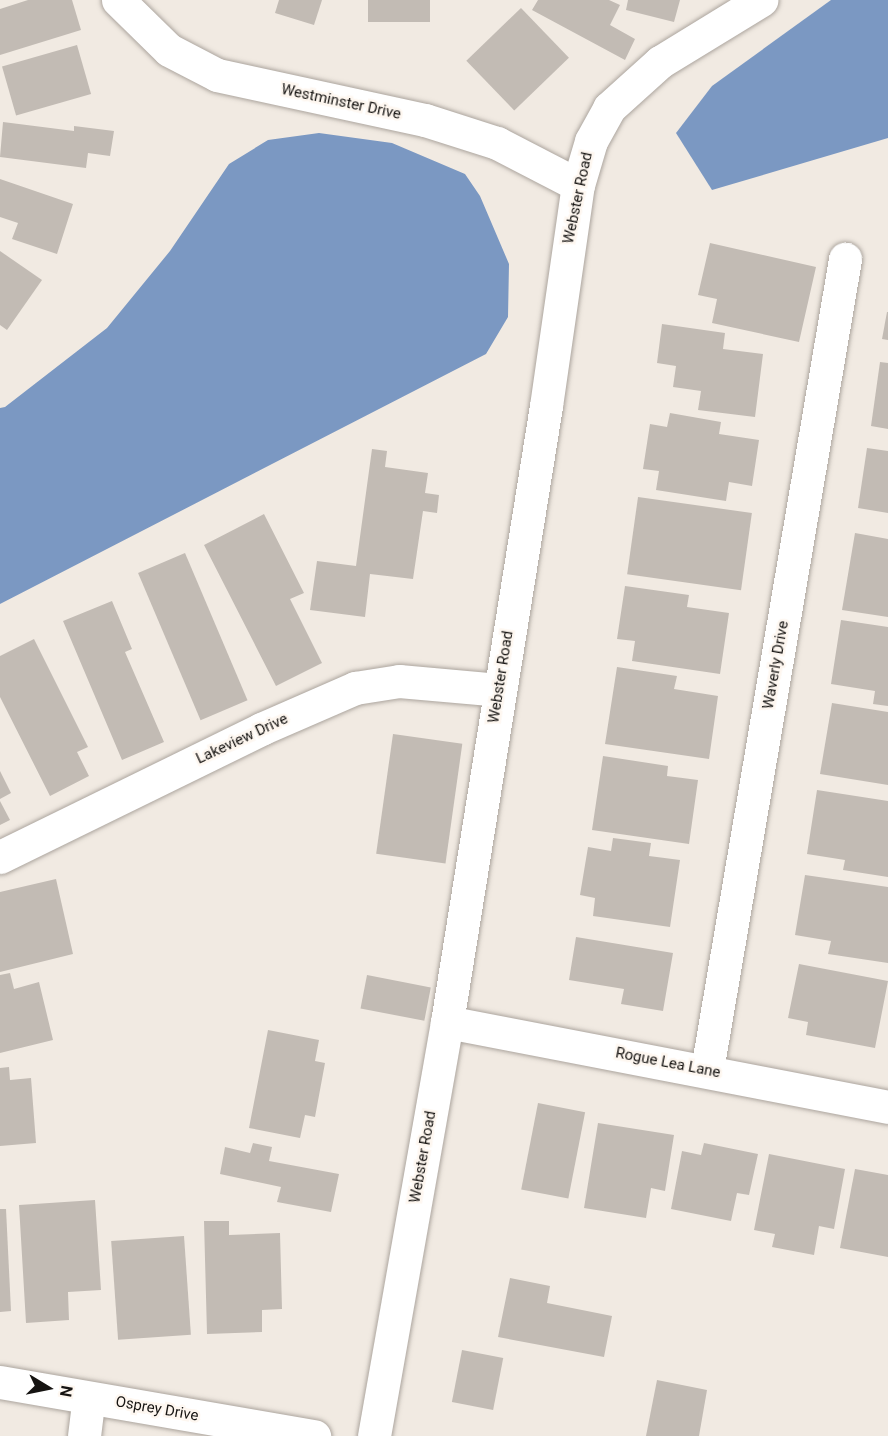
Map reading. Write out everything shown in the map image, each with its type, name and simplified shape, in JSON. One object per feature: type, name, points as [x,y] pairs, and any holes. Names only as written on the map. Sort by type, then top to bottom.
[{"type":"street","name":"Westminster Drive","points":[[118,0],[169,50],[216,75],[425,120],[497,143],[578,185]]},
{"type":"street","name":"Webster Road","points":[[374,1436],[447,1022],[546,406],[578,185],[591,141],[609,108],[660,62],[761,0]]},
{"type":"street","name":"Waverly Drive","points":[[707,1071],[845,259]]},
{"type":"street","name":"Lakeview Drive","points":[[0,857],[261,729],[355,688],[399,681],[499,690]]},
{"type":"street","name":"Rogue Lea Lane","points":[[447,1022],[888,1107]]},
{"type":"street","name":"Osprey Drive","points":[[0,1382],[314,1436]]},
{"type":"street","points":[[84,1436],[89,1398]]},
{"type":"water","points":[[831,0],[888,0],[888,138],[712,190],[676,133],[712,86]]},
{"type":"water","points":[[319,133],[392,143],[465,174],[480,196],[509,264],[508,317],[486,354],[0,604],[0,408],[5,407],[107,328],[170,251],[229,164],[268,140]]},
{"type":"building","points":[[28,0],[72,0],[81,30],[0,55],[0,9]]},
{"type":"building","points":[[279,0],[322,0],[314,25],[275,13]]},
{"type":"building","points":[[368,0],[430,0],[430,22],[368,22]]},
{"type":"building","points":[[538,0],[609,0],[620,5],[610,25],[635,39],[625,60],[532,10]]},
{"type":"building","points":[[628,0],[680,0],[674,22],[626,10]]},
{"type":"building","points":[[521,8],[569,58],[514,110],[466,61]]},
{"type":"building","points":[[77,45],[91,94],[16,116],[2,66]]},
{"type":"building","points":[[3,122],[74,131],[74,126],[114,131],[110,156],[88,153],[86,168],[0,157]]},
{"type":"building","points":[[0,179],[73,204],[57,254],[12,239],[18,223],[0,217]]},
{"type":"building","points":[[710,243],[816,267],[799,342],[712,323],[717,299],[698,295]]},
{"type":"building","points":[[0,251],[42,280],[7,330],[0,325]]},
{"type":"building","points":[[888,312],[888,340],[882,339]]},
{"type":"building","points":[[662,324],[725,333],[723,349],[763,354],[755,417],[698,410],[701,391],[673,387],[676,366],[657,363]]},
{"type":"building","points":[[880,362],[888,363],[888,429],[871,426]]},
{"type":"building","points":[[670,413],[721,422],[719,434],[759,440],[752,486],[729,482],[726,501],[656,490],[659,471],[643,469],[650,424],[667,427]]},
{"type":"building","points":[[867,448],[888,451],[888,513],[858,508]]},
{"type":"building","points":[[372,449],[387,451],[385,467],[428,473],[425,493],[439,495],[437,513],[423,511],[413,579],[370,574],[365,617],[310,610],[317,561],[356,566]]},
{"type":"building","points":[[638,497],[752,513],[741,590],[627,574]]},
{"type":"building","points":[[264,514],[304,593],[290,599],[322,663],[276,686],[204,545]]},
{"type":"building","points":[[855,533],[888,539],[888,617],[842,610]]},
{"type":"building","points":[[185,553],[248,700],[201,720],[138,573]]},
{"type":"building","points":[[625,586],[689,595],[687,607],[729,613],[720,674],[632,661],[635,641],[617,639]]},
{"type":"building","points":[[112,601],[132,649],[125,652],[164,742],[122,760],[63,621]]},
{"type":"building","points":[[841,620],[888,627],[888,706],[873,704],[875,691],[831,684]]},
{"type":"building","points":[[34,639],[88,747],[77,752],[89,776],[50,796],[0,697],[0,656]]},
{"type":"building","points":[[617,667],[677,676],[674,689],[718,696],[709,759],[605,744]]},
{"type":"building","points":[[832,703],[888,712],[888,785],[820,774]]},
{"type":"building","points":[[393,734],[462,744],[445,864],[376,854]]},
{"type":"building","points":[[603,756],[668,766],[667,776],[698,780],[689,844],[592,830]]},
{"type":"building","points":[[0,771],[11,793],[0,799]]},
{"type":"building","points":[[817,790],[888,801],[888,877],[843,870],[845,860],[807,854]]},
{"type":"building","points":[[0,801],[10,820],[0,825]]},
{"type":"building","points":[[613,838],[651,843],[649,856],[680,860],[670,927],[593,916],[595,898],[580,895],[588,847],[611,851]]},
{"type":"building","points":[[805,875],[888,887],[888,963],[828,954],[831,941],[795,935]]},
{"type":"building","points":[[56,879],[73,954],[0,972],[0,892]]},
{"type":"building","points":[[576,937],[673,953],[663,1011],[621,1004],[624,989],[569,980]]},
{"type":"building","points":[[799,964],[888,981],[875,1048],[806,1035],[808,1022],[788,1018]]},
{"type":"building","points":[[10,973],[14,989],[39,982],[53,1040],[0,1053],[0,975]]},
{"type":"building","points":[[367,975],[431,987],[424,1021],[361,1008]]},
{"type":"building","points":[[268,1030],[319,1040],[315,1061],[325,1063],[315,1117],[305,1115],[300,1138],[249,1128]]},
{"type":"building","points":[[9,1067],[10,1080],[31,1078],[36,1143],[0,1146],[0,1068]]},
{"type":"building","points":[[538,1103],[585,1112],[568,1199],[521,1189]]},
{"type":"building","points":[[598,1123],[674,1135],[665,1191],[651,1188],[646,1218],[584,1208]]},
{"type":"building","points":[[253,1143],[272,1147],[269,1161],[339,1174],[331,1212],[277,1202],[281,1187],[220,1174],[225,1147],[250,1153]]},
{"type":"building","points":[[704,1143],[758,1154],[749,1195],[737,1193],[731,1221],[671,1209],[682,1151],[701,1155]]},
{"type":"building","points":[[769,1154],[845,1169],[834,1229],[819,1226],[814,1255],[772,1247],[775,1234],[754,1230]]},
{"type":"building","points":[[855,1169],[888,1175],[888,1257],[840,1248]]},
{"type":"building","points":[[95,1200],[101,1290],[68,1292],[69,1320],[26,1323],[19,1205]]},
{"type":"building","points":[[0,1209],[6,1209],[11,1311],[0,1312]]},
{"type":"building","points":[[204,1221],[229,1221],[229,1235],[280,1233],[282,1309],[262,1310],[262,1332],[207,1334]]},
{"type":"building","points":[[184,1236],[191,1335],[118,1340],[111,1241]]},
{"type":"building","points":[[510,1278],[550,1286],[547,1303],[612,1316],[604,1357],[498,1337]]},
{"type":"building","points":[[462,1350],[503,1358],[493,1410],[452,1402]]},
{"type":"building","points":[[657,1380],[707,1390],[699,1436],[646,1436]]}]
